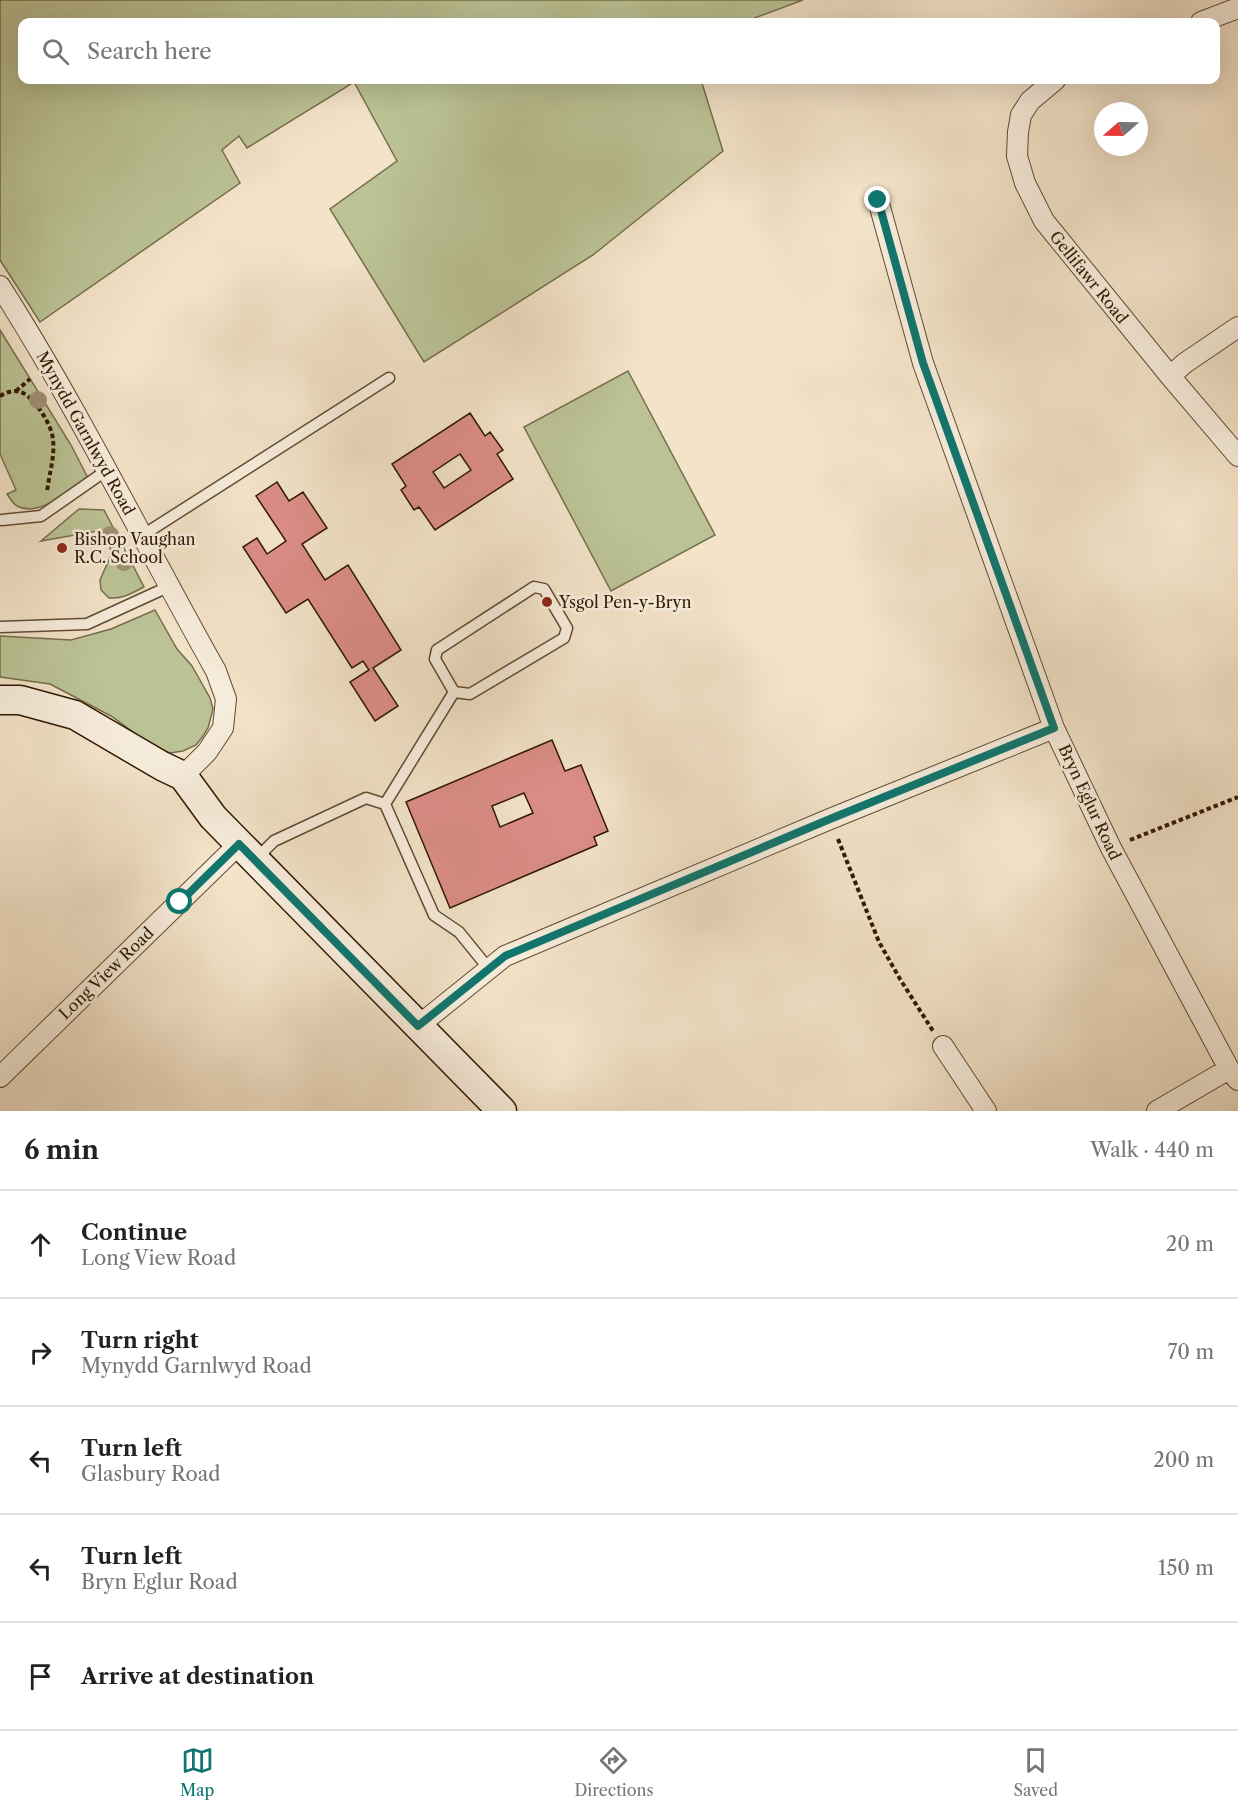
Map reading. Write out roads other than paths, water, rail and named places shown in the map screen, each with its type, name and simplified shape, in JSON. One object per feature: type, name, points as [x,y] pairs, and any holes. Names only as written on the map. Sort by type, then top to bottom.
[{"type":"street","points":[[1212,18],[1238,8]]},
{"type":"street","name":"Gellifawr Road","points":[[1050,84],[1030,101],[1021,115],[1018,132],[1017,156],[1025,183],[1044,221],[1238,456]]},
{"type":"street","name":"Bryn Eglur Road","points":[[878,200],[923,363],[1054,728],[1110,848],[1234,1075]]},
{"type":"street","name":"Mynydd Garnlwyd Road","points":[[0,286],[35,341],[216,671],[226,699],[223,728],[207,752],[183,776]]},
{"type":"street","points":[[1170,376],[1238,327]]},
{"type":"street","points":[[0,700],[20,700],[75,715],[183,776],[213,818],[502,1111]]},
{"type":"street","points":[[418,1026],[505,956],[830,819],[1054,728]]},
{"type":"street","name":"Long View Road","points":[[0,1077],[247,852]]},
{"type":"street","points":[[943,1047],[986,1111]]},
{"type":"street","points":[[1157,1111],[1234,1075]]},
{"type":"lane","points":[[142,535],[389,378]]},
{"type":"lane","points":[[2,520],[41,516],[107,470]]},
{"type":"lane","points":[[0,627],[87,624],[170,586]]},
{"type":"lane","points":[[534,587],[544,589],[567,628],[564,638],[470,694],[454,692],[435,659],[436,650],[534,587]]},
{"type":"lane","points":[[385,804],[454,692]]},
{"type":"lane","points":[[247,852],[366,798],[385,804],[434,915],[459,932],[489,969]]},
{"type":"place","name":"Bishop Vaughan R.C. School","points":[[62,548]]},
{"type":"place","name":"Ysgol Pen-y-Bryn","points":[[547,602]]}]
